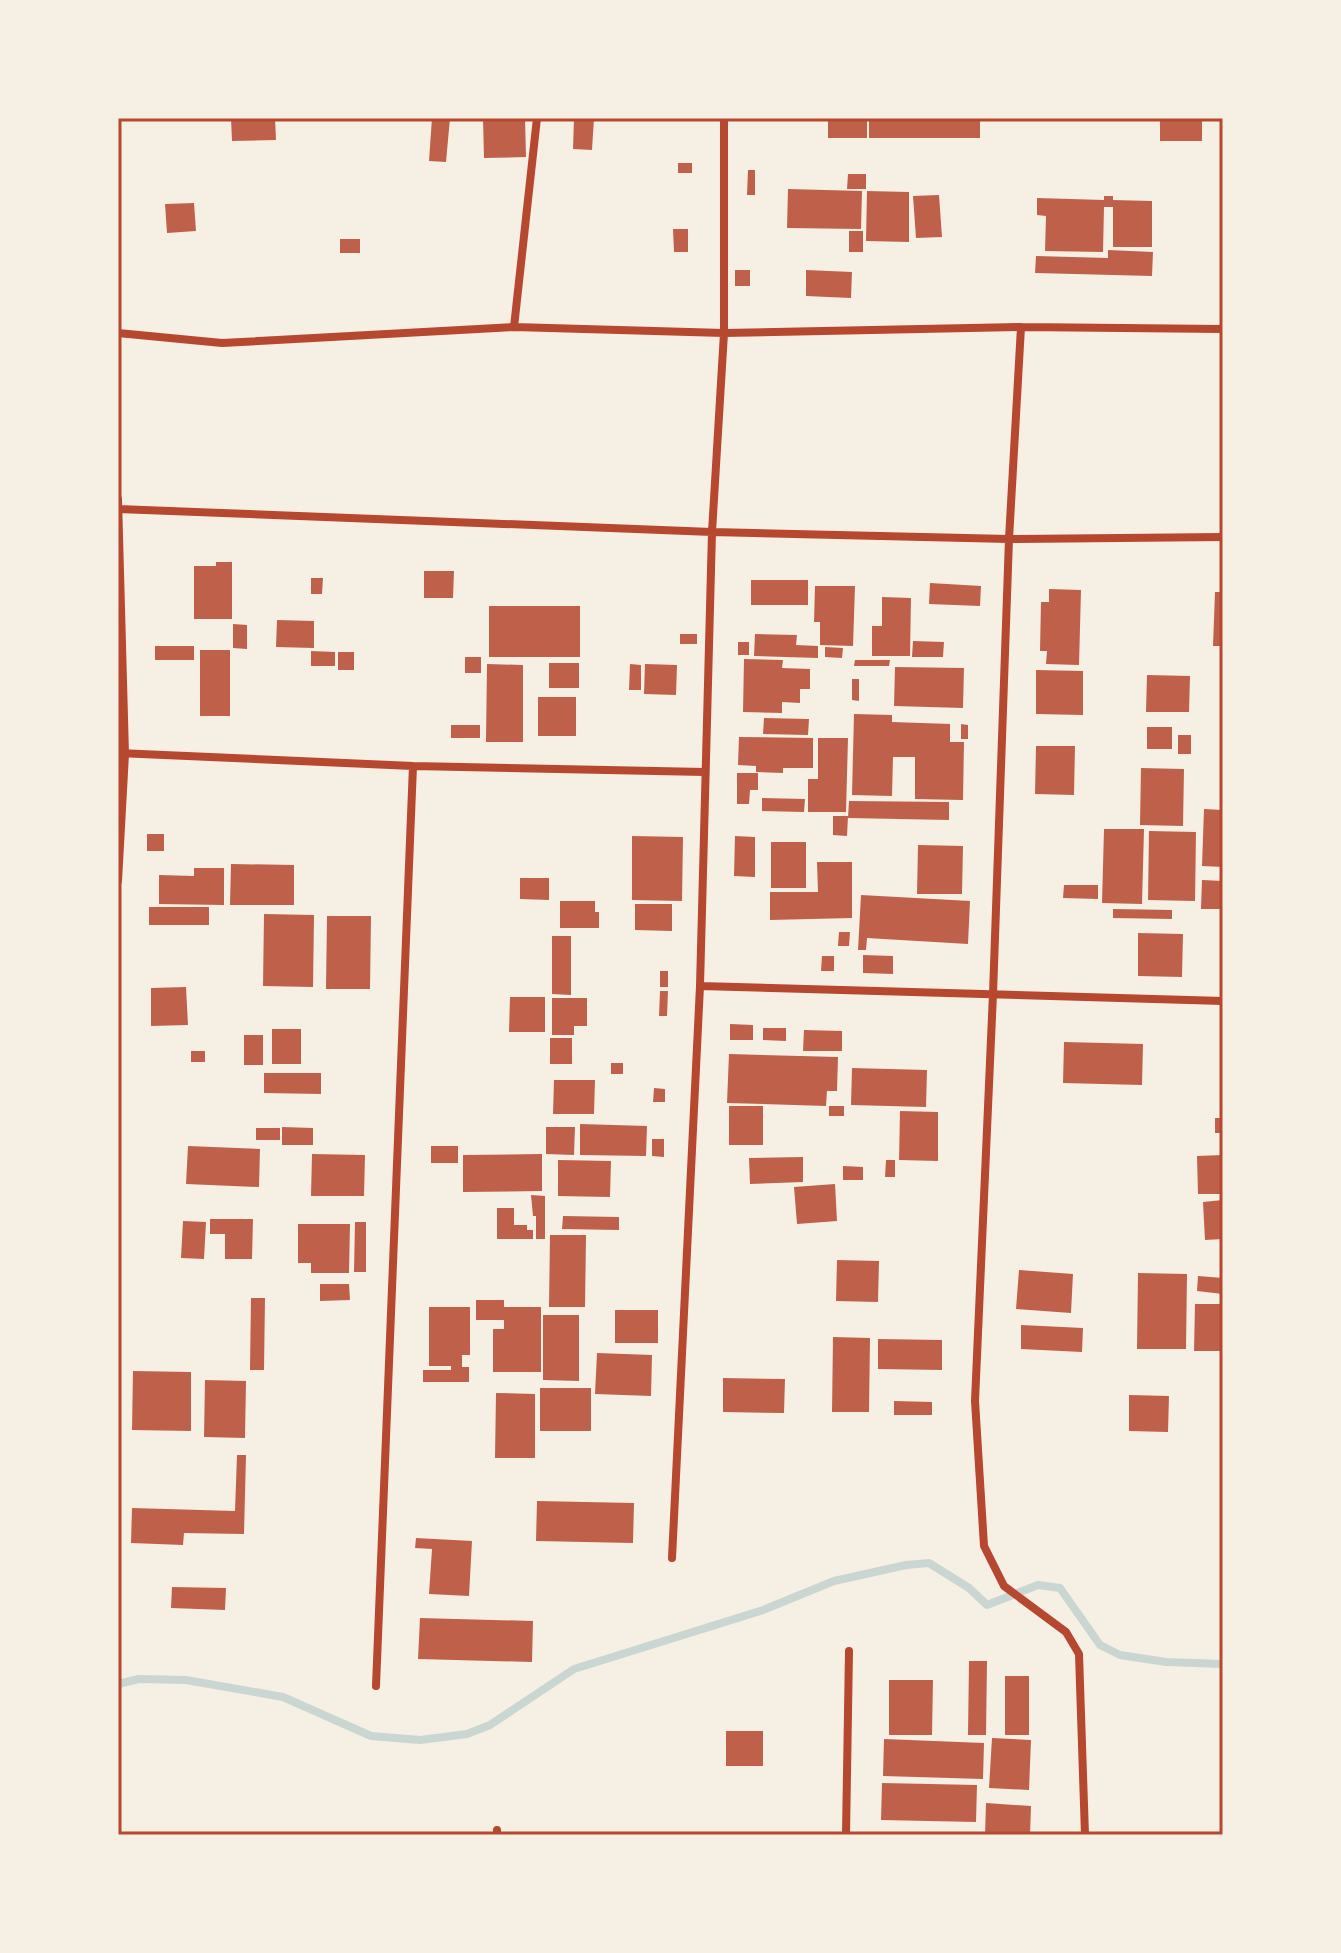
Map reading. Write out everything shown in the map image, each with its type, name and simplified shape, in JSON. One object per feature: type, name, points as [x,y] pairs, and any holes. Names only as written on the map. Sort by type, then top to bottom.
[{"type":"street","points":[[514,327],[537,118]]},
{"type":"street","points":[[672,1558],[700,986],[712,532],[724,333],[724,118]]},
{"type":"street","points":[[118,333],[222,343],[514,327],[724,333],[1021,327],[1223,329]]},
{"type":"street","points":[[1021,327],[1009,539],[975,1401],[984,1546],[1004,1586],[1066,1632],[1079,1654],[1085,1835]]},
{"type":"street","points":[[118,499],[122,754],[118,881]]},
{"type":"street","points":[[118,509],[712,532],[1009,539],[1223,537]]},
{"type":"street","points":[[122,754],[413,766],[705,772]]},
{"type":"street","points":[[376,1686],[413,766]]},
{"type":"street","points":[[700,986],[1223,1001]]},
{"type":"street","points":[[846,1835],[849,1651]]},
{"type":"building","points":[[231,118],[275,118],[276,140],[232,141]]},
{"type":"building","points":[[432,118],[450,118],[446,162],[429,161]]},
{"type":"building","points":[[483,118],[525,118],[526,157],[484,158]]},
{"type":"building","points":[[574,118],[594,118],[592,150],[573,149]]},
{"type":"building","points":[[828,118],[867,118],[867,138],[828,138]]},
{"type":"building","points":[[869,118],[980,118],[980,138],[869,138]]},
{"type":"building","points":[[1160,118],[1202,118],[1202,141],[1160,141]]},
{"type":"building","points":[[678,163],[692,163],[692,173],[678,173]]},
{"type":"building","points":[[748,170],[755,170],[755,195],[747,195]]},
{"type":"building","points":[[848,174],[866,174],[866,189],[847,189]]},
{"type":"building","points":[[788,189],[862,191],[861,229],[787,228]]},
{"type":"building","points":[[867,191],[909,192],[909,242],[866,241]]},
{"type":"building","points":[[939,195],[942,237],[916,238],[913,196]]},
{"type":"building","points":[[1104,196],[1113,196],[1113,200],[1152,201],[1152,247],[1113,247],[1113,207],[1104,207],[1103,252],[1045,251],[1046,216],[1037,215],[1037,198],[1104,200]]},
{"type":"building","points":[[194,203],[196,231],[167,233],[165,204]]},
{"type":"building","points":[[673,229],[688,229],[688,252],[674,252]]},
{"type":"building","points":[[849,231],[863,231],[863,252],[849,252]]},
{"type":"building","points":[[340,239],[360,239],[360,253],[340,253]]},
{"type":"building","points":[[1108,250],[1153,252],[1152,276],[1035,273],[1036,256],[1108,258]]},
{"type":"building","points":[[735,270],[750,270],[750,286],[735,286]]},
{"type":"building","points":[[806,270],[852,272],[851,298],[806,296]]},
{"type":"building","points":[[216,562],[232,562],[232,619],[194,619],[194,566],[216,566]]},
{"type":"building","points":[[424,571],[454,571],[453,598],[424,598]]},
{"type":"building","points":[[311,578],[323,578],[322,594],[311,594]]},
{"type":"building","points":[[751,580],[808,580],[808,605],[751,605]]},
{"type":"building","points":[[930,583],[981,586],[980,606],[929,604]]},
{"type":"building","points":[[815,586],[855,586],[853,646],[820,645],[820,622],[814,622]]},
{"type":"building","points":[[1049,589],[1081,590],[1079,665],[1046,664],[1047,651],[1040,651],[1041,602],[1049,602]]},
{"type":"building","points":[[1215,592],[1223,592],[1223,646],[1213,646]]},
{"type":"building","points":[[882,597],[911,598],[910,656],[872,656],[872,626],[882,626]]},
{"type":"building","points":[[489,606],[580,606],[580,657],[489,657]]},
{"type":"building","points":[[277,620],[314,621],[314,648],[276,647]]},
{"type":"building","points":[[233,624],[247,625],[247,649],[233,648]]},
{"type":"building","points":[[680,634],[697,634],[697,644],[680,644]]},
{"type":"building","points":[[755,634],[797,635],[796,645],[818,646],[818,658],[754,656]]},
{"type":"building","points":[[913,641],[944,642],[943,657],[912,657]]},
{"type":"building","points":[[738,642],[749,642],[749,655],[738,655]]},
{"type":"building","points":[[155,646],[194,646],[194,660],[155,660]]},
{"type":"building","points":[[825,647],[843,648],[842,658],[825,657]]},
{"type":"building","points":[[200,650],[230,650],[230,716],[200,716]]},
{"type":"building","points":[[311,651],[335,652],[335,666],[311,666]]},
{"type":"building","points":[[338,652],[354,652],[354,670],[338,670]]},
{"type":"building","points":[[465,657],[481,657],[481,673],[465,673]]},
{"type":"building","points":[[744,659],[783,660],[782,668],[810,669],[810,689],[800,689],[800,703],[782,702],[782,713],[743,712]]},
{"type":"building","points":[[855,660],[890,660],[889,666],[854,666]]},
{"type":"building","points":[[549,663],[579,663],[579,688],[549,688]]},
{"type":"building","points":[[487,664],[523,665],[523,742],[486,742]]},
{"type":"building","points":[[630,664],[641,665],[641,690],[629,690]]},
{"type":"building","points":[[645,664],[677,665],[676,695],[644,694]]},
{"type":"building","points":[[895,667],[964,668],[963,708],[894,706]]},
{"type":"building","points":[[1036,670],[1083,671],[1083,715],[1036,714]]},
{"type":"building","points":[[1147,675],[1190,676],[1189,712],[1146,712]]},
{"type":"building","points":[[852,679],[859,679],[859,701],[852,700]]},
{"type":"building","points":[[538,697],[576,697],[576,736],[538,736]]},
{"type":"building","points":[[854,714],[892,715],[892,722],[950,724],[950,742],[964,742],[963,800],[915,799],[915,757],[893,757],[892,796],[852,795]]},
{"type":"building","points":[[764,718],[809,719],[808,735],[763,734]]},
{"type":"building","points":[[961,724],[968,725],[968,739],[961,739]]},
{"type":"building","points":[[451,725],[480,725],[480,738],[451,738]]},
{"type":"building","points":[[1147,727],[1172,727],[1172,749],[1147,749]]},
{"type":"building","points":[[1178,735],[1191,735],[1191,754],[1178,754]]},
{"type":"building","points":[[739,737],[813,738],[813,768],[783,768],[783,773],[756,772],[756,766],[738,765]]},
{"type":"building","points":[[818,738],[848,738],[846,812],[808,812],[808,779],[818,779]]},
{"type":"building","points":[[1036,746],[1075,746],[1074,795],[1035,794]]},
{"type":"building","points":[[1141,768],[1184,769],[1183,826],[1140,825]]},
{"type":"building","points":[[737,773],[758,773],[758,790],[750,790],[749,804],[737,804]]},
{"type":"building","points":[[762,798],[805,799],[804,812],[762,811]]},
{"type":"building","points":[[849,801],[949,802],[949,820],[848,818]]},
{"type":"building","points":[[1204,809],[1223,810],[1223,867],[1202,866]]},
{"type":"building","points":[[833,816],[848,816],[847,836],[833,835]]},
{"type":"building","points":[[1104,829],[1144,829],[1142,904],[1102,903]]},
{"type":"building","points":[[1149,831],[1196,832],[1195,901],[1148,900]]},
{"type":"building","points":[[147,834],[164,834],[164,851],[147,851]]},
{"type":"building","points":[[632,836],[683,837],[682,901],[632,900]]},
{"type":"building","points":[[735,836],[755,837],[755,877],[734,876]]},
{"type":"building","points":[[771,842],[806,842],[806,888],[771,888]]},
{"type":"building","points":[[918,845],[963,846],[962,894],[917,894]]},
{"type":"building","points":[[817,862],[852,862],[852,918],[770,920],[770,892],[818,892]]},
{"type":"building","points":[[231,864],[294,865],[294,905],[230,905]]},
{"type":"building","points":[[194,868],[224,868],[224,905],[159,904],[159,875],[194,876]]},
{"type":"building","points":[[520,878],[549,878],[549,900],[520,899]]},
{"type":"building","points":[[1202,880],[1223,881],[1223,909],[1201,909]]},
{"type":"building","points":[[1064,885],[1098,885],[1098,899],[1063,898]]},
{"type":"building","points":[[861,895],[970,901],[968,944],[867,938],[866,950],[858,950]]},
{"type":"building","points":[[560,901],[595,901],[599,928],[560,928]]},
{"type":"building","points":[[635,904],[672,904],[672,931],[635,930]]},
{"type":"building","points":[[149,907],[209,907],[209,925],[149,925]]},
{"type":"building","points":[[1113,909],[1172,910],[1172,919],[1113,918]]},
{"type":"building","points":[[264,914],[314,915],[313,987],[263,986]]},
{"type":"building","points":[[327,916],[371,916],[370,989],[326,989]]},
{"type":"building","points":[[839,932],[850,932],[849,946],[838,946]]},
{"type":"building","points":[[1138,933],[1183,934],[1182,977],[1138,976]]},
{"type":"building","points":[[552,936],[571,936],[571,995],[552,994]]},
{"type":"building","points":[[863,955],[893,956],[893,974],[863,973]]},
{"type":"building","points":[[822,956],[834,956],[834,971],[821,971]]},
{"type":"building","points":[[660,971],[668,971],[668,987],[660,987]]},
{"type":"building","points":[[186,987],[188,1025],[151,1026],[151,988]]},
{"type":"building","points":[[660,991],[668,991],[667,1016],[659,1016]]},
{"type":"building","points":[[510,997],[545,997],[545,1032],[509,1032]]},
{"type":"building","points":[[552,998],[587,998],[587,1026],[574,1026],[574,1035],[552,1035]]},
{"type":"building","points":[[730,1024],[753,1025],[753,1040],[730,1040]]},
{"type":"building","points":[[763,1028],[786,1028],[786,1041],[763,1040]]},
{"type":"building","points":[[272,1029],[301,1029],[301,1064],[272,1064]]},
{"type":"building","points":[[804,1030],[842,1031],[842,1051],[803,1051]]},
{"type":"building","points":[[244,1035],[263,1035],[263,1065],[244,1065]]},
{"type":"building","points":[[550,1038],[572,1038],[572,1064],[550,1064]]},
{"type":"building","points":[[1064,1042],[1143,1044],[1142,1085],[1063,1083]]},
{"type":"building","points":[[191,1051],[205,1051],[205,1062],[191,1062]]},
{"type":"building","points":[[729,1054],[838,1057],[837,1091],[827,1091],[826,1106],[727,1103]]},
{"type":"building","points":[[611,1063],[623,1063],[623,1074],[611,1074]]},
{"type":"building","points":[[852,1068],[927,1070],[926,1107],[851,1105]]},
{"type":"building","points":[[264,1073],[321,1073],[321,1094],[264,1093]]},
{"type":"building","points":[[554,1080],[595,1080],[594,1114],[553,1114]]},
{"type":"building","points":[[654,1088],[665,1089],[665,1102],[653,1102]]},
{"type":"building","points":[[729,1106],[763,1106],[763,1145],[729,1145]]},
{"type":"building","points":[[829,1106],[844,1106],[844,1116],[829,1116]]},
{"type":"building","points":[[900,1111],[938,1112],[938,1161],[899,1160]]},
{"type":"building","points":[[1215,1118],[1223,1118],[1223,1133],[1215,1133]]},
{"type":"building","points":[[580,1124],[647,1126],[646,1156],[580,1155]]},
{"type":"building","points":[[282,1127],[313,1128],[313,1145],[282,1145]]},
{"type":"building","points":[[546,1127],[575,1127],[574,1155],[546,1154]]},
{"type":"building","points":[[256,1128],[280,1128],[280,1140],[256,1140]]},
{"type":"building","points":[[652,1139],[664,1139],[664,1157],[652,1156]]},
{"type":"building","points":[[188,1146],[260,1149],[259,1187],[186,1184]]},
{"type":"building","points":[[431,1146],[458,1146],[458,1163],[431,1163]]},
{"type":"building","points":[[312,1154],[365,1155],[364,1196],[311,1196]]},
{"type":"building","points":[[542,1154],[542,1191],[463,1192],[463,1155]]},
{"type":"building","points":[[1223,1155],[1223,1194],[1198,1194],[1197,1156]]},
{"type":"building","points":[[803,1157],[803,1182],[750,1184],[749,1158]]},
{"type":"building","points":[[558,1160],[611,1161],[610,1197],[558,1196]]},
{"type":"building","points":[[886,1160],[895,1160],[895,1177],[885,1177]]},
{"type":"building","points":[[843,1166],[863,1167],[863,1180],[843,1180]]},
{"type":"building","points":[[835,1184],[837,1221],[797,1224],[794,1187]]},
{"type":"building","points":[[531,1195],[545,1196],[545,1239],[536,1239],[536,1216],[533,1216]]},
{"type":"building","points":[[1223,1200],[1223,1239],[1205,1240],[1203,1202]]},
{"type":"building","points":[[497,1208],[514,1208],[514,1225],[527,1225],[527,1230],[533,1230],[533,1239],[497,1239]]},
{"type":"building","points":[[563,1216],[619,1217],[619,1230],[562,1229]]},
{"type":"building","points":[[210,1219],[253,1219],[252,1259],[225,1259],[225,1234],[210,1234]]},
{"type":"building","points":[[183,1221],[206,1222],[204,1259],[181,1258]]},
{"type":"building","points":[[355,1222],[366,1222],[366,1272],[354,1272]]},
{"type":"building","points":[[298,1224],[350,1224],[349,1273],[311,1273],[311,1263],[298,1263]]},
{"type":"building","points":[[550,1235],[586,1235],[585,1307],[549,1307]]},
{"type":"building","points":[[837,1260],[879,1261],[878,1302],[836,1301]]},
{"type":"building","points":[[1019,1270],[1073,1274],[1071,1313],[1016,1309]]},
{"type":"building","points":[[1138,1273],[1187,1274],[1186,1349],[1137,1349]]},
{"type":"building","points":[[1198,1276],[1223,1278],[1223,1294],[1197,1291]]},
{"type":"building","points":[[320,1284],[349,1284],[350,1300],[320,1301]]},
{"type":"building","points":[[251,1298],[265,1298],[264,1370],[250,1370]]},
{"type":"building","points":[[476,1300],[504,1300],[504,1307],[541,1307],[541,1372],[493,1372],[493,1329],[504,1329],[504,1320],[476,1320]]},
{"type":"building","points":[[1195,1304],[1223,1304],[1223,1351],[1194,1351]]},
{"type":"building","points":[[429,1307],[470,1307],[470,1355],[462,1355],[462,1367],[469,1367],[469,1382],[423,1382],[423,1370],[451,1370],[451,1366],[429,1366]]},
{"type":"building","points":[[615,1310],[658,1310],[658,1343],[615,1343]]},
{"type":"building","points":[[543,1315],[579,1315],[579,1381],[543,1380]]},
{"type":"building","points":[[1021,1325],[1083,1328],[1082,1352],[1021,1349]]},
{"type":"building","points":[[833,1337],[870,1338],[869,1412],[832,1412]]},
{"type":"building","points":[[878,1339],[942,1340],[942,1370],[878,1369]]},
{"type":"building","points":[[597,1353],[652,1355],[651,1396],[595,1394]]},
{"type":"building","points":[[133,1371],[191,1372],[191,1431],[132,1430]]},
{"type":"building","points":[[723,1378],[785,1379],[784,1413],[723,1412]]},
{"type":"building","points":[[205,1380],[246,1381],[245,1438],[204,1437]]},
{"type":"building","points":[[540,1388],[591,1388],[591,1431],[540,1431]]},
{"type":"building","points":[[496,1393],[535,1394],[535,1458],[495,1458]]},
{"type":"building","points":[[1129,1395],[1169,1396],[1168,1432],[1129,1431]]},
{"type":"building","points":[[894,1401],[932,1402],[932,1415],[894,1415]]},
{"type":"building","points":[[237,1455],[246,1455],[244,1534],[184,1533],[183,1545],[131,1543],[132,1508],[235,1511]]},
{"type":"building","points":[[537,1501],[634,1503],[633,1543],[536,1541]]},
{"type":"building","points":[[416,1538],[472,1541],[469,1596],[429,1594],[432,1549],[415,1548]]},
{"type":"building","points":[[172,1587],[226,1588],[225,1610],[171,1608]]},
{"type":"building","points":[[420,1618],[533,1621],[532,1662],[418,1659]]},
{"type":"building","points":[[969,1661],[987,1661],[986,1735],[968,1735]]},
{"type":"building","points":[[1005,1676],[1029,1676],[1029,1735],[1005,1735]]},
{"type":"building","points":[[889,1680],[933,1680],[932,1735],[889,1735]]},
{"type":"building","points":[[726,1731],[763,1731],[763,1766],[726,1766]]},
{"type":"building","points":[[992,1738],[1031,1740],[1029,1790],[989,1788]]},
{"type":"building","points":[[884,1739],[984,1743],[983,1779],[883,1776]]},
{"type":"building","points":[[882,1783],[977,1785],[976,1822],[881,1820]]},
{"type":"building","points":[[986,1803],[1031,1806],[1030,1835],[985,1835]]},
{"type":"waterway","points":[[118,1684],[139,1679],[186,1680],[283,1697],[371,1736],[420,1740],[467,1734],[490,1725],[574,1669],[763,1610],[834,1581],[929,1563],[969,1588],[987,1605],[1038,1585],[1060,1588],[1100,1645],[1120,1655],[1166,1662],[1223,1664]]}]
